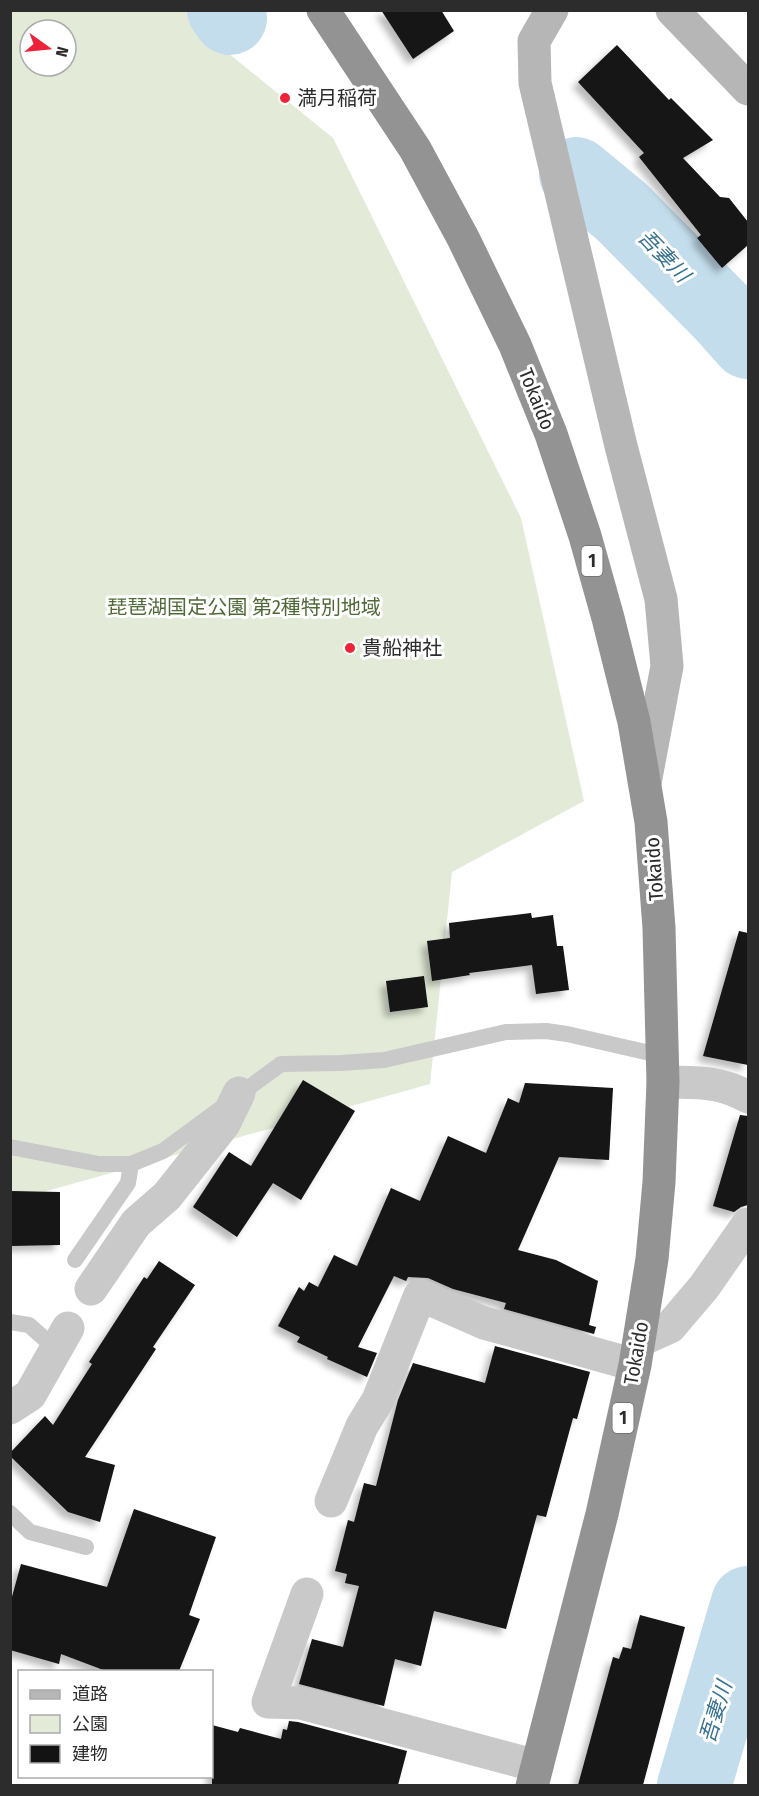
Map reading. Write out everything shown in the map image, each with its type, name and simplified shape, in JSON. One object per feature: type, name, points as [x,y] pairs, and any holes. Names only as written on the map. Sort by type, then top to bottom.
[{"type":"highway","name":"Tokaido","points":[[323,10],[415,150],[463,238],[515,345],[551,434],[585,536],[608,618],[634,722],[651,822],[659,928],[663,1069],[659,1182],[647,1294],[637,1353],[602,1514],[534,1776]]},
{"type":"street","points":[[552,10],[534,41],[535,83],[621,446],[661,599],[667,666],[644,785]]},
{"type":"street","points":[[672,10],[748,88]]},
{"type":"street","points":[[663,1069],[720,1084],[748,1097]]},
{"type":"street","points":[[91,1289],[136,1223],[167,1196],[224,1124],[239,1094]]},
{"type":"street","points":[[331,1501],[362,1426],[378,1400],[420,1295],[484,1323],[637,1353],[670,1327],[704,1287],[748,1224]]},
{"type":"street","points":[[10,1408],[30,1395],[62,1338]]},
{"type":"street","points":[[307,1594],[268,1702],[301,1703],[534,1776]]},
{"type":"lane","points":[[10,1147],[99,1164],[131,1164],[163,1151],[281,1064],[384,1060],[506,1032],[546,1031],[567,1034],[663,1069]]},
{"type":"lane","points":[[75,1260],[128,1183],[131,1164]]},
{"type":"lane","points":[[10,1322],[29,1325],[62,1338]]},
{"type":"lane","points":[[10,1513],[30,1532],[86,1547]]},
{"type":"green space","name":"琵琶湖国定公園 第2種特別地域","points":[[11,11],[187,11],[228,53],[333,138],[521,518],[584,801],[452,872],[430,1084],[11,1201]]},
{"type":"building","points":[[381,10],[441,10],[454,31],[413,59]]},
{"type":"building","points":[[617,45],[669,100],[671,98],[713,140],[683,158],[720,197],[729,198],[748,222],[748,245],[722,268],[697,238],[701,235],[639,157],[644,153],[578,82]]},
{"type":"building","points":[[531,913],[532,918],[553,915],[557,946],[563,946],[569,990],[536,994],[532,965],[469,973],[470,975],[432,981],[427,941],[450,938],[449,923]]},
{"type":"building","points":[[739,931],[748,933],[748,1065],[703,1056]]},
{"type":"building","points":[[424,976],[428,1007],[390,1012],[386,981]]},
{"type":"building","points":[[303,1080],[355,1111],[301,1200],[273,1183],[237,1237],[193,1207],[229,1152],[251,1166]]},
{"type":"building","points":[[525,1083],[613,1088],[609,1160],[559,1157],[518,1250],[556,1260],[598,1281],[589,1325],[596,1327],[594,1334],[504,1309],[506,1303],[453,1289],[428,1278],[408,1277],[406,1281],[394,1276],[358,1347],[377,1353],[367,1377],[297,1342],[300,1337],[278,1326],[299,1287],[304,1291],[309,1282],[318,1287],[334,1255],[357,1266],[391,1188],[420,1201],[448,1136],[486,1153],[508,1098],[519,1103]]},
{"type":"building","points":[[740,1115],[748,1116],[748,1205],[734,1212],[713,1206]]},
{"type":"building","points":[[10,1191],[60,1192],[60,1245],[10,1246]]},
{"type":"building","points":[[159,1261],[195,1285],[153,1347],[156,1349],[85,1457],[115,1465],[100,1522],[68,1512],[10,1456],[10,1453],[45,1416],[53,1425],[92,1364],[89,1362],[144,1277],[147,1279]]},
{"type":"building","points":[[495,1346],[590,1372],[577,1419],[573,1418],[546,1517],[537,1515],[506,1629],[434,1611],[421,1666],[395,1659],[384,1706],[299,1684],[312,1639],[343,1647],[359,1586],[345,1583],[347,1574],[335,1571],[348,1520],[354,1522],[364,1483],[376,1486],[398,1400],[413,1363],[485,1383]]},
{"type":"building","points":[[134,1509],[216,1537],[189,1615],[200,1619],[179,1670],[103,1670],[61,1654],[59,1664],[10,1650],[10,1604],[21,1564],[107,1587]]},
{"type":"building","points":[[640,1615],[685,1627],[643,1785],[578,1785],[613,1657],[619,1659],[623,1647],[631,1649]]},
{"type":"building","points":[[289,1721],[298,1722],[407,1751],[398,1785],[212,1785],[213,1725],[238,1732],[240,1728],[281,1739],[283,1729],[287,1730]]},
{"type":"waterway","name":"吾妻川","points":[[224,10],[230,18]]},
{"type":"waterway","name":"吾妻川","points":[[576,174],[622,212],[748,342]]},
{"type":"waterway","name":"吾妻川","points":[[694,1786],[748,1603]]},
{"type":"place","name":"満月稲荷","points":[[285,98]]},
{"type":"place","name":"貴船神社","points":[[350,648]]}]
